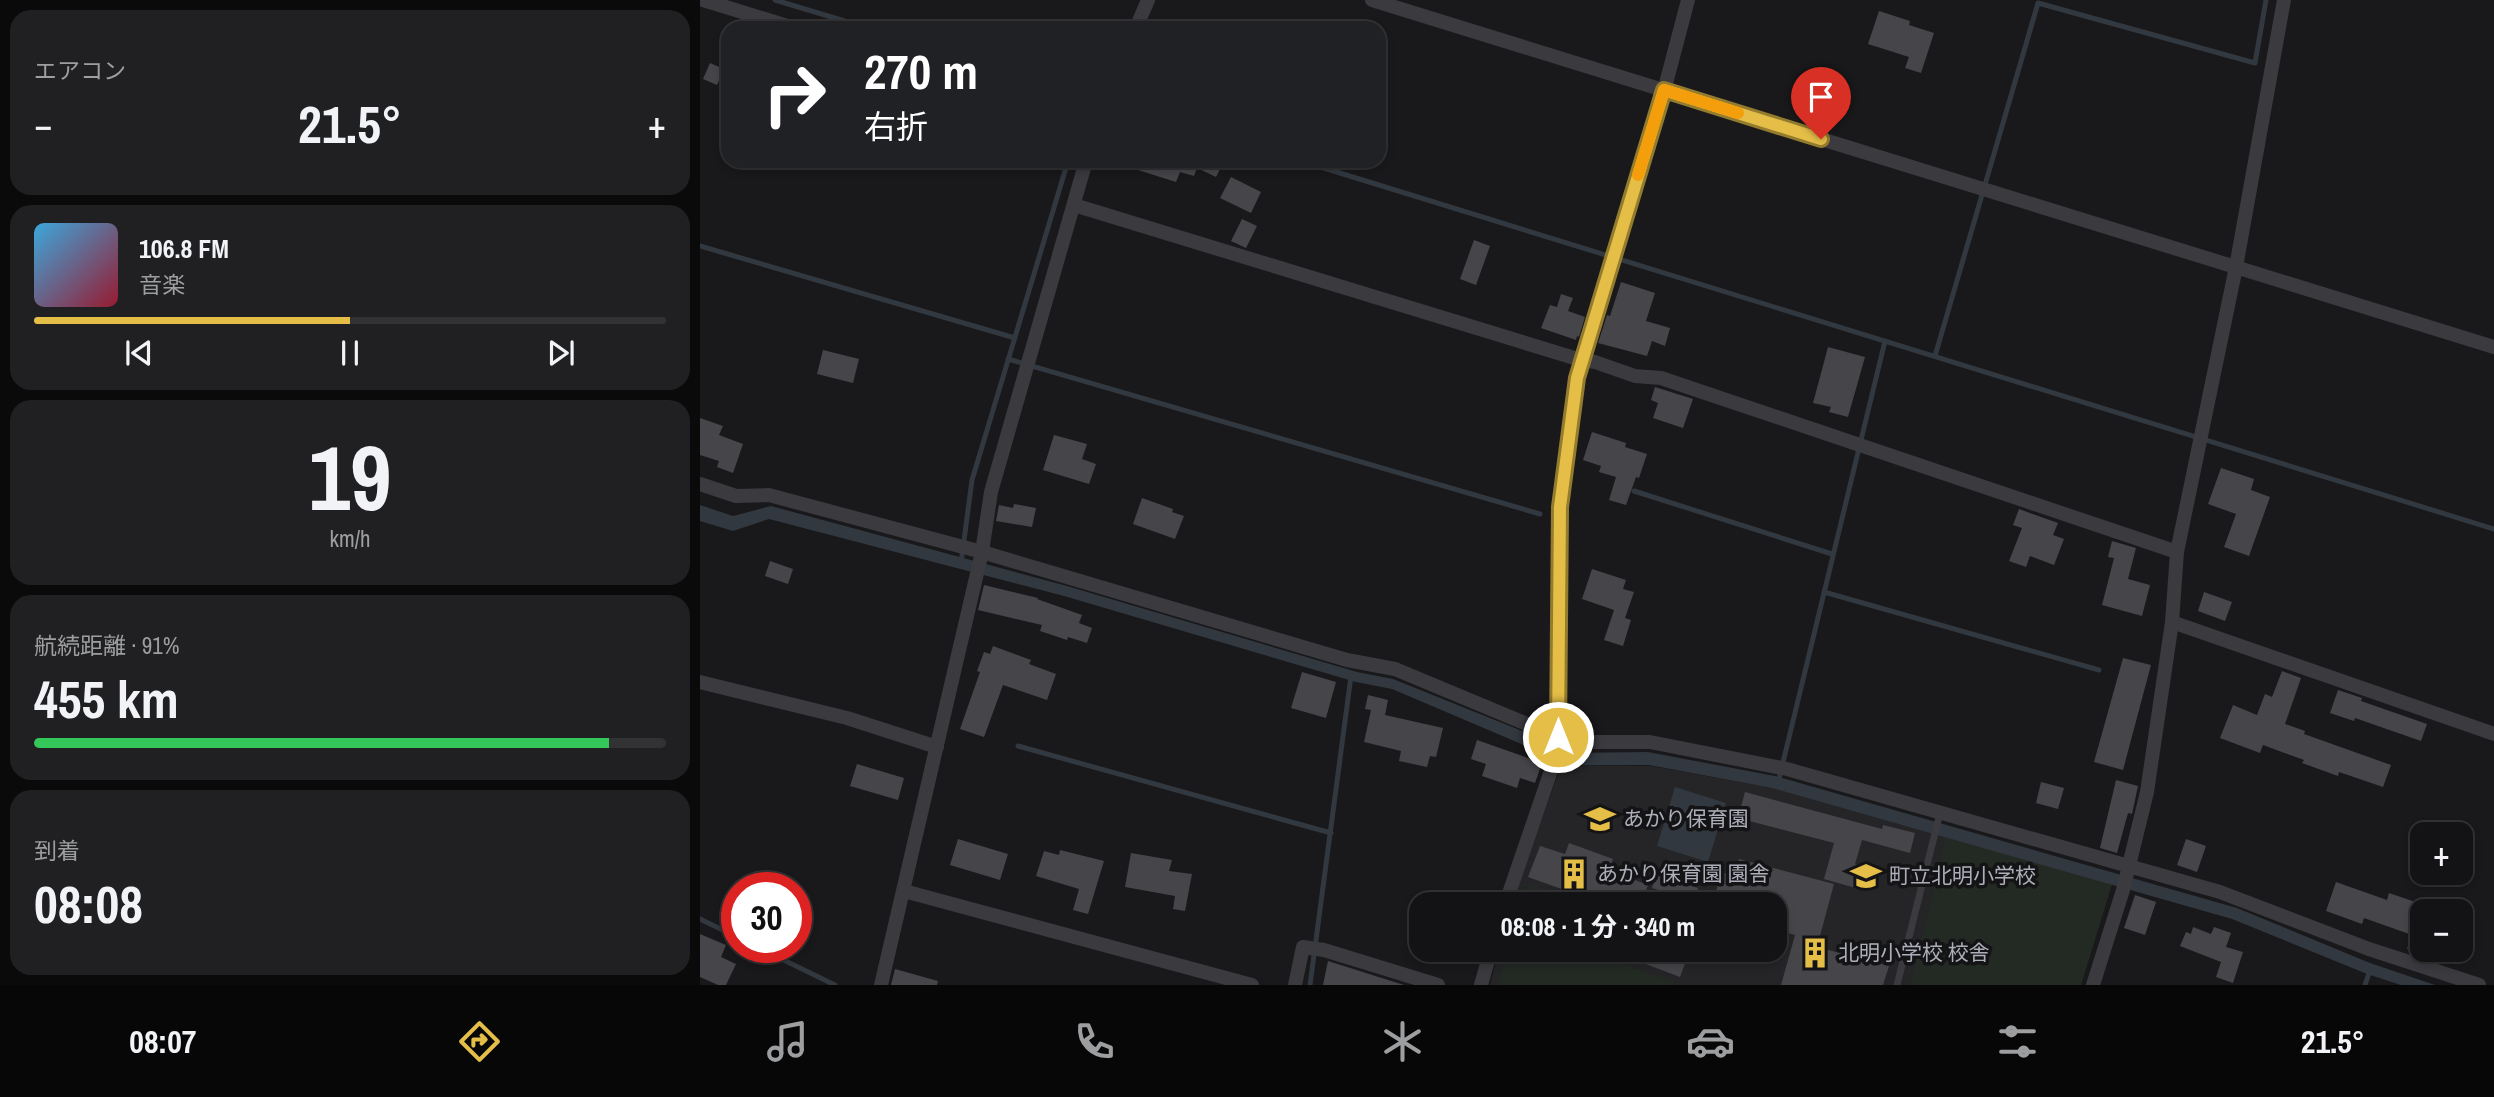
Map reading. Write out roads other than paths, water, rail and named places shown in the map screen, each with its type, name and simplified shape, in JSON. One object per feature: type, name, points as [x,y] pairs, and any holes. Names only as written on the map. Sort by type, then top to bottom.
[{"type":"street","points":[[703,0],[771,21]]},
{"type":"street","points":[[1139,21],[1149,0]]},
{"type":"street","points":[[1372,0],[2494,347]]},
{"type":"street","points":[[1509,892],[1554,762],[1558,740],[1560,507],[1581,360],[1664,90],[1688,0]]},
{"type":"street","points":[[2093,985],[2129,869],[2147,792],[2172,622],[2177,552],[2236,267],[2284,0]]},
{"type":"street","points":[[881,985],[976,575],[972,552],[1084,168]]},
{"type":"street","points":[[1074,205],[1635,376],[1661,378],[2177,552]]},
{"type":"street","points":[[700,485],[736,496],[769,495],[1347,660],[1395,669],[1558,740],[1650,742],[1781,768],[2129,869],[2220,892],[2369,949],[2479,985]]},
{"type":"street","points":[[2172,622],[2494,734]]},
{"type":"street","points":[[700,682],[847,718],[937,747]]},
{"type":"street","points":[[904,891],[1252,985]]},
{"type":"street","points":[[1295,985],[1303,947],[1438,985]]},
{"type":"street","points":[[1481,985],[1488,962]]},
{"type":"lane","points":[[1897,985],[1940,815]]},
{"type":"waterway","points":[[775,0],[845,21]]},
{"type":"waterway","points":[[1935,356],[2038,3],[2255,63],[2266,0]]},
{"type":"waterway","points":[[961,563],[972,480],[1066,168]]},
{"type":"waterway","points":[[1324,168],[2494,529]]},
{"type":"waterway","points":[[700,246],[1015,338]]},
{"type":"waterway","points":[[1778,783],[1885,341]]},
{"type":"waterway","points":[[1008,359],[1540,514]]},
{"type":"waterway","points":[[1634,491],[1832,554]]},
{"type":"waterway","points":[[1824,592],[2099,670]]},
{"type":"waterway","points":[[1310,985],[1351,676]]},
{"type":"waterway","points":[[1018,746],[1331,833]]},
{"type":"waterway","points":[[700,919],[721,929]]},
{"type":"waterway","points":[[790,963],[835,985]]},
{"type":"waterway","points":[[2365,985],[2370,970]]},
{"type":"place","name":"あかり保育園","points":[[1600,819]]},
{"type":"place","name":"あかり保育園 園舎","points":[[1574,874]]},
{"type":"place","name":"町立北明小学校","points":[[1866,876]]},
{"type":"place","name":"北明小学校 校舎","points":[[1815,953]]}]
